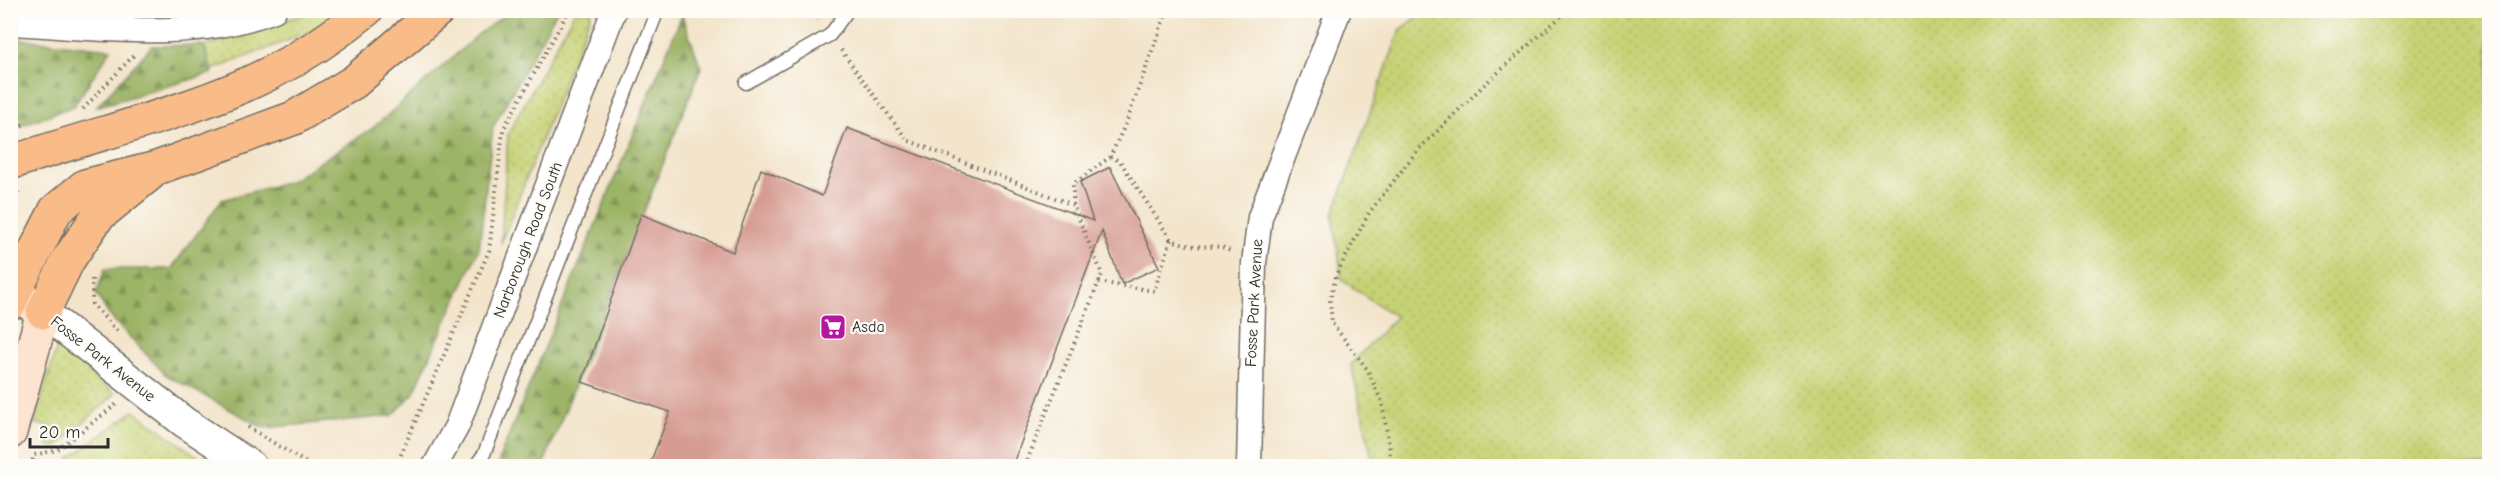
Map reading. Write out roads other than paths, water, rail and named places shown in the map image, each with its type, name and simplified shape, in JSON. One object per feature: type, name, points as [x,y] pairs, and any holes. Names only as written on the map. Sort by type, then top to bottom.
[{"type":"main road","points":[[10,163],[203,101],[250,82],[310,50],[366,10]]},
{"type":"main road","points":[[43,312],[12,296],[56,210],[85,186],[157,168],[294,118],[354,82],[438,10]]},
{"type":"main road","points":[[10,432],[43,312],[68,260],[98,216],[157,168]]},
{"type":"street","points":[[10,23],[157,31],[238,21],[274,10]]},
{"type":"street","name":"Narborough Road South","points":[[435,466],[457,426],[614,10]]},
{"type":"street","name":"Fosse Park Avenue","points":[[1249,466],[1254,263],[1260,217],[1339,10]]},
{"type":"street","name":"Fosse Park Avenue","points":[[43,312],[184,422],[251,466]]},
{"type":"lane","points":[[603,43],[620,10]]},
{"type":"lane","points":[[475,466],[484,454],[658,10]]},
{"type":"lane","points":[[746,83],[830,35],[848,10]]},
{"type":"place","name":"Asda","points":[[833,327]]}]
